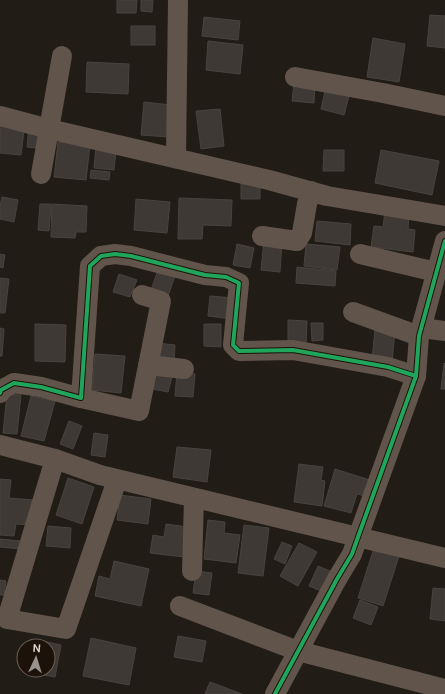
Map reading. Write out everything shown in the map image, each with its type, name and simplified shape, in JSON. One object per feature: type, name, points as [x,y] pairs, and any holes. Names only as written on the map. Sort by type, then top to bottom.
[{"type":"street","points":[[176,157],[178,0]]},
{"type":"street","points":[[41,174],[62,56]]},
{"type":"street","points":[[295,77],[445,106]]},
{"type":"street","points":[[0,116],[49,129],[176,157],[327,196],[445,216]]},
{"type":"street","points":[[262,236],[297,241],[302,233],[311,191]]},
{"type":"street","points":[[275,694],[352,554],[416,376],[420,332],[445,241]]},
{"type":"street","points":[[81,398],[90,266],[101,256],[115,254],[131,256],[205,275],[226,277],[239,283],[233,345],[239,351],[293,350],[388,367],[416,376]]},
{"type":"street","points":[[360,254],[436,272]]},
{"type":"street","points":[[0,393],[1,390],[14,383],[41,387],[138,411],[161,301],[142,295]]},
{"type":"street","points":[[353,312],[420,332],[445,330]]},
{"type":"street","points":[[148,365],[184,369]]},
{"type":"street","points":[[0,445],[55,459],[118,480],[445,558]]},
{"type":"street","points":[[55,459],[7,619],[66,629],[118,480]]},
{"type":"street","points":[[192,571],[194,498]]},
{"type":"street","points":[[180,606],[298,651],[445,689]]},
{"type":"building","points":[[117,0],[137,0],[136,13],[117,13]]},
{"type":"building","points":[[141,0],[153,0],[152,12],[141,11]]},
{"type":"building","points":[[430,15],[445,16],[445,48],[427,46]]},
{"type":"building","points":[[204,17],[240,21],[238,40],[202,36]]},
{"type":"building","points":[[131,26],[155,26],[155,45],[131,45]]},
{"type":"building","points":[[373,38],[405,44],[399,82],[367,77]]},
{"type":"building","points":[[208,41],[243,45],[240,74],[206,70]]},
{"type":"building","points":[[87,62],[129,64],[128,94],[86,92]]},
{"type":"building","points":[[294,83],[315,85],[314,103],[292,101]]},
{"type":"building","points":[[325,91],[349,96],[344,115],[321,109]]},
{"type":"building","points":[[144,102],[171,105],[168,137],[141,135]]},
{"type":"building","points":[[220,109],[224,146],[201,149],[196,111]]},
{"type":"building","points":[[0,120],[25,123],[21,155],[0,153]]},
{"type":"building","points":[[29,127],[47,129],[45,149],[27,147]]},
{"type":"building","points":[[58,142],[90,145],[86,180],[54,177]]},
{"type":"building","points":[[96,147],[116,150],[114,170],[94,168]]},
{"type":"building","points":[[324,150],[344,150],[344,171],[323,171]]},
{"type":"building","points":[[381,150],[439,161],[432,195],[375,183]]},
{"type":"building","points":[[91,170],[110,172],[109,180],[90,178]]},
{"type":"building","points":[[241,179],[260,180],[260,199],[241,199]]},
{"type":"building","points":[[2,197],[18,200],[14,222],[0,219]]},
{"type":"building","points":[[179,198],[232,200],[231,226],[203,225],[202,239],[178,239]]},
{"type":"building","points":[[136,199],[170,202],[167,233],[134,230]]},
{"type":"building","points":[[40,204],[51,204],[49,231],[38,230]]},
{"type":"building","points":[[52,204],[87,206],[86,232],[76,232],[75,238],[51,237]]},
{"type":"building","points":[[385,211],[409,214],[408,229],[415,230],[413,252],[371,247],[374,226],[383,227]]},
{"type":"building","points":[[317,221],[351,224],[350,245],[315,241]]},
{"type":"building","points":[[264,240],[282,241],[280,272],[261,270]]},
{"type":"building","points":[[237,244],[254,248],[250,268],[233,265]]},
{"type":"building","points":[[306,244],[340,247],[337,270],[304,266]]},
{"type":"building","points":[[0,254],[5,255],[3,268],[0,267]]},
{"type":"building","points":[[159,267],[176,273],[167,299],[150,293]]},
{"type":"building","points":[[297,267],[336,271],[335,286],[296,283]]},
{"type":"building","points":[[119,274],[137,280],[130,297],[113,292]]},
{"type":"building","points":[[0,278],[9,279],[5,313],[0,313]]},
{"type":"building","points":[[210,296],[234,298],[232,319],[208,316]]},
{"type":"building","points":[[288,320],[307,321],[306,345],[288,344]]},
{"type":"building","points":[[311,323],[323,323],[323,340],[312,341]]},
{"type":"building","points":[[35,324],[66,325],[65,362],[35,361]]},
{"type":"building","points":[[204,324],[221,324],[221,347],[204,346]]},
{"type":"building","points":[[0,328],[4,329],[2,356],[0,356]]},
{"type":"building","points":[[375,329],[395,331],[392,362],[372,360]]},
{"type":"building","points":[[157,343],[175,345],[174,364],[155,362]]},
{"type":"building","points":[[95,354],[125,356],[121,393],[92,390]]},
{"type":"building","points":[[444,363],[445,389],[441,389]]},
{"type":"building","points":[[151,368],[173,373],[168,392],[147,388]]},
{"type":"building","points":[[177,372],[195,374],[193,397],[175,396]]},
{"type":"building","points":[[7,394],[21,395],[17,434],[3,433]]},
{"type":"building","points":[[31,396],[55,401],[44,441],[21,436]]},
{"type":"building","points":[[69,421],[82,426],[73,449],[60,444]]},
{"type":"building","points":[[94,433],[108,435],[105,457],[91,455]]},
{"type":"building","points":[[177,447],[211,450],[207,482],[173,477]]},
{"type":"building","points":[[299,464],[323,467],[321,480],[325,481],[322,506],[294,502]]},
{"type":"building","points":[[335,469],[370,480],[365,496],[357,494],[351,513],[324,506]]},
{"type":"building","points":[[68,478],[94,487],[82,524],[56,515]]},
{"type":"building","points":[[0,479],[11,480],[9,498],[34,500],[31,525],[16,524],[14,536],[0,535]]},
{"type":"building","points":[[120,495],[151,499],[148,524],[117,520]]},
{"type":"building","points":[[208,520],[225,522],[224,533],[240,535],[236,563],[204,559]]},
{"type":"building","points":[[166,524],[188,527],[184,557],[150,553],[153,535],[164,537]]},
{"type":"building","points":[[244,525],[269,528],[263,576],[238,573]]},
{"type":"building","points":[[48,526],[71,528],[70,548],[46,546]]},
{"type":"building","points":[[0,539],[21,541],[20,549],[0,547]]},
{"type":"building","points":[[282,542],[292,546],[285,564],[274,559]]},
{"type":"building","points":[[299,543],[317,552],[298,586],[280,576]]},
{"type":"building","points":[[375,545],[400,553],[383,606],[358,598]]},
{"type":"building","points":[[114,561],[149,569],[141,606],[95,596],[99,576],[110,579]]},
{"type":"building","points":[[318,566],[330,571],[321,591],[309,586]]},
{"type":"building","points":[[196,571],[212,573],[209,595],[193,593]]},
{"type":"building","points":[[0,580],[6,581],[4,595],[0,595]]},
{"type":"building","points":[[433,588],[445,589],[445,621],[430,619]]},
{"type":"building","points":[[360,600],[378,607],[371,625],[353,618]]},
{"type":"building","points":[[178,636],[206,641],[202,662],[174,657]]},
{"type":"building","points":[[91,638],[136,648],[129,685],[83,676]]},
{"type":"building","points":[[56,644],[61,645],[56,672]]},
{"type":"building","points":[[210,682],[242,694],[205,694]]},
{"type":"cycle path","points":[[275,694],[352,554],[416,376],[419,336],[445,241]]},
{"type":"cycle path","points":[[0,393],[1,390],[14,383],[41,387],[81,398],[90,266],[101,256],[115,254],[131,256],[205,275],[226,277],[239,283],[233,345],[239,351],[293,350],[388,367],[416,376]]}]
